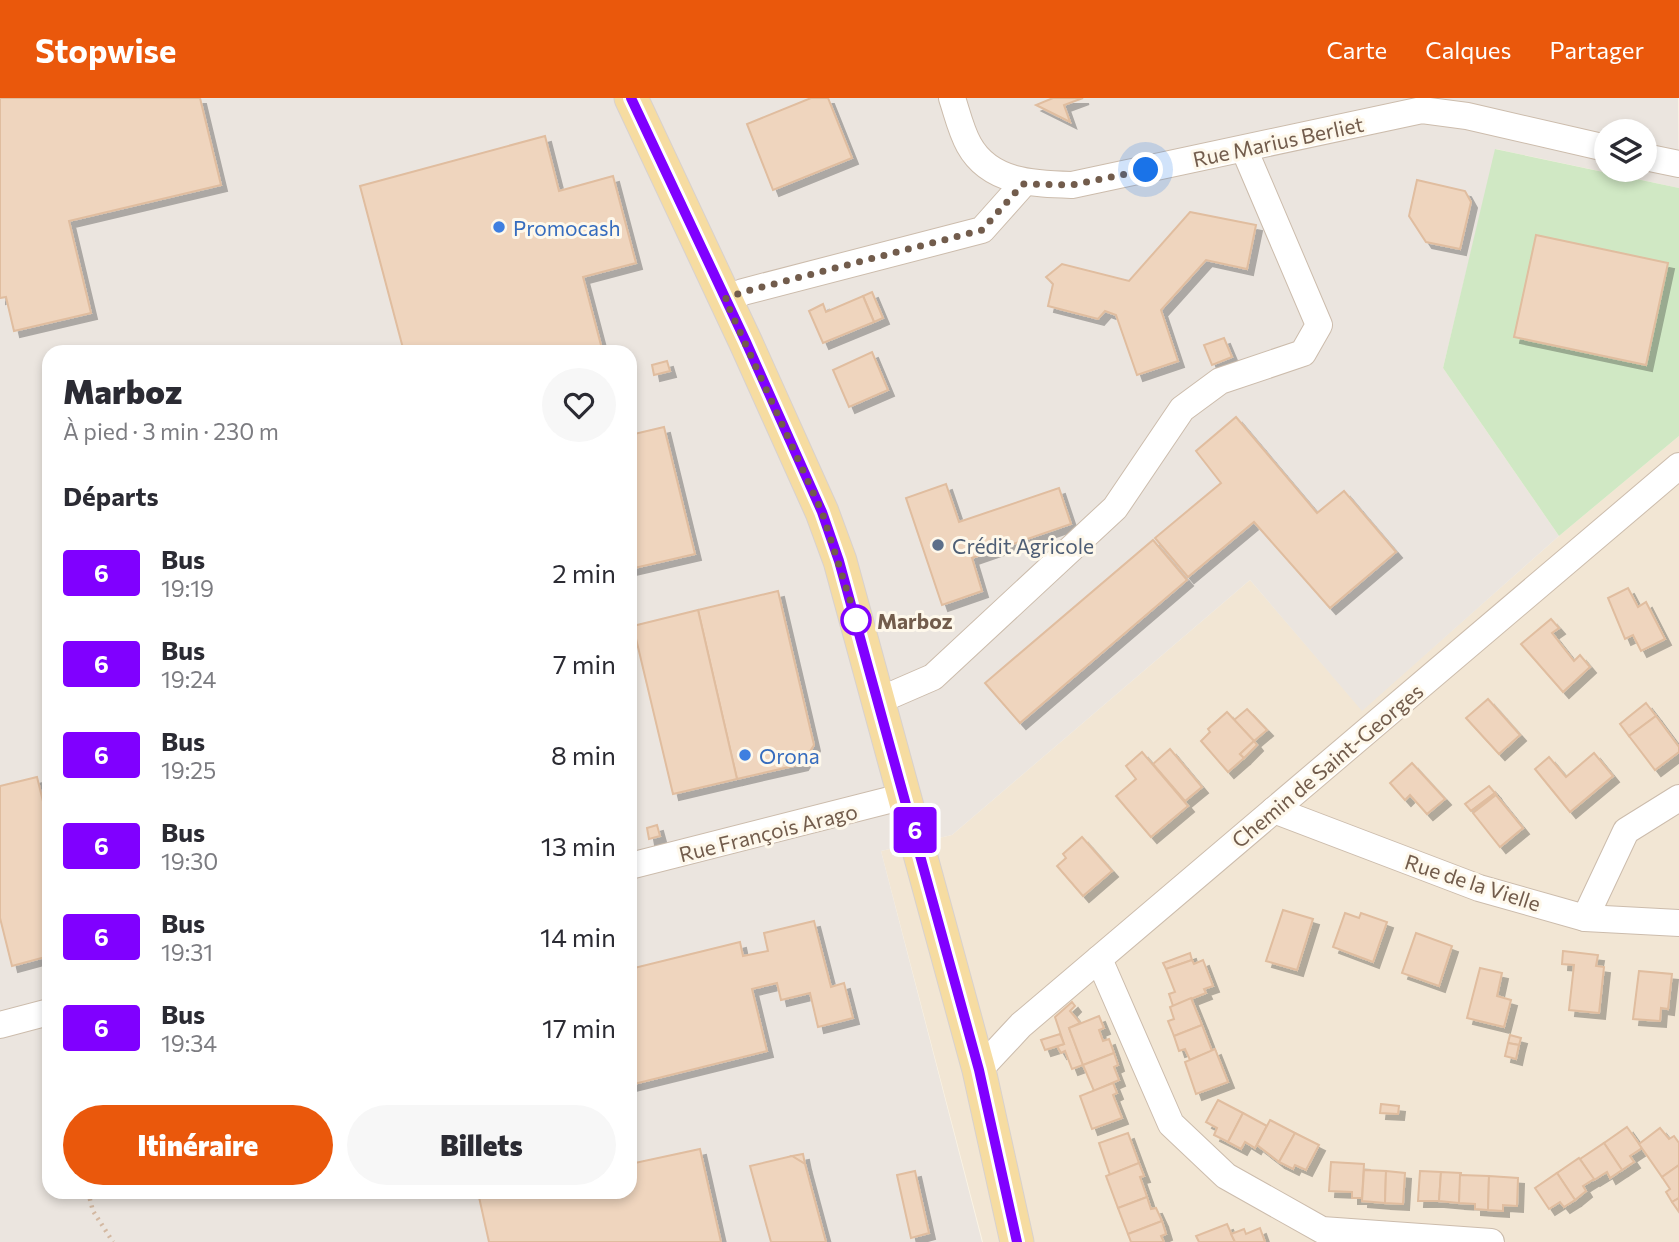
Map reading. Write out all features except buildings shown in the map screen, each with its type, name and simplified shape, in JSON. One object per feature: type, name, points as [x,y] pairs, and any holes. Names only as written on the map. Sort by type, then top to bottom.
[{"type":"main road","points":[[631,98],[822,512],[839,561],[880,701],[979,1070],[1017,1242]]},
{"type":"street","name":"Rue Marius Berliet","points":[[951,98],[970,146],[995,170],[1023,184],[1072,185],[1244,149],[1420,104],[1594,145]]},
{"type":"street","points":[[880,701],[933,677],[1115,508],[1181,410],[1220,381],[1303,353],[1319,326],[1244,149]]},
{"type":"street","points":[[1657,159],[1679,164]]},
{"type":"street","points":[[725,299],[982,230],[1023,184]]},
{"type":"street","name":"Chemin de Saint-Georges","points":[[979,1070],[1021,1026],[1679,466]]},
{"type":"street","name":"Rue François Arago","points":[[637,864],[905,796]]},
{"type":"street","points":[[1585,918],[1626,831],[1679,798]]},
{"type":"street","name":"Rue de la Vielle","points":[[1274,810],[1479,888],[1585,918],[1679,923]]},
{"type":"street","points":[[1099,959],[1171,1124],[1226,1176],[1322,1230],[1491,1242]]},
{"type":"street","points":[[0,1024],[42,1014]]},
{"type":"path","points":[[90,1199],[93,1212],[113,1242]]},
{"type":"shaded area","points":[[0,98],[1678,98],[1679,188],[1651,182],[1657,182],[1657,119],[1594,119],[1594,170],[1496,149],[1443,368],[1559,536],[1362,711],[1250,580],[952,835],[881,851],[982,1242],[0,1242]]},
{"type":"shaded area","points":[[1679,436],[1679,1242],[983,1242],[881,851],[952,835],[1250,580],[1362,710],[1559,536]]},
{"type":"green space","points":[[1495,149],[1594,170],[1594,182],[1651,182],[1679,188],[1679,436],[1559,536],[1443,368]]},
{"type":"bus line","name":"6","points":[[631,98],[796,453],[822,512],[839,561],[880,701],[979,1070],[1017,1242]]},
{"type":"place","name":"Promocash","points":[[499,227]]},
{"type":"place","name":"Crédit Agricole","points":[[938,545]]},
{"type":"place","name":"Marboz","points":[[856,620]]},
{"type":"place","name":"Orona","points":[[745,755]]},
{"type":"route","points":[[856,620],[857,622],[822,512],[725,299],[982,230],[1023,184],[1072,185],[1146,170]]}]
